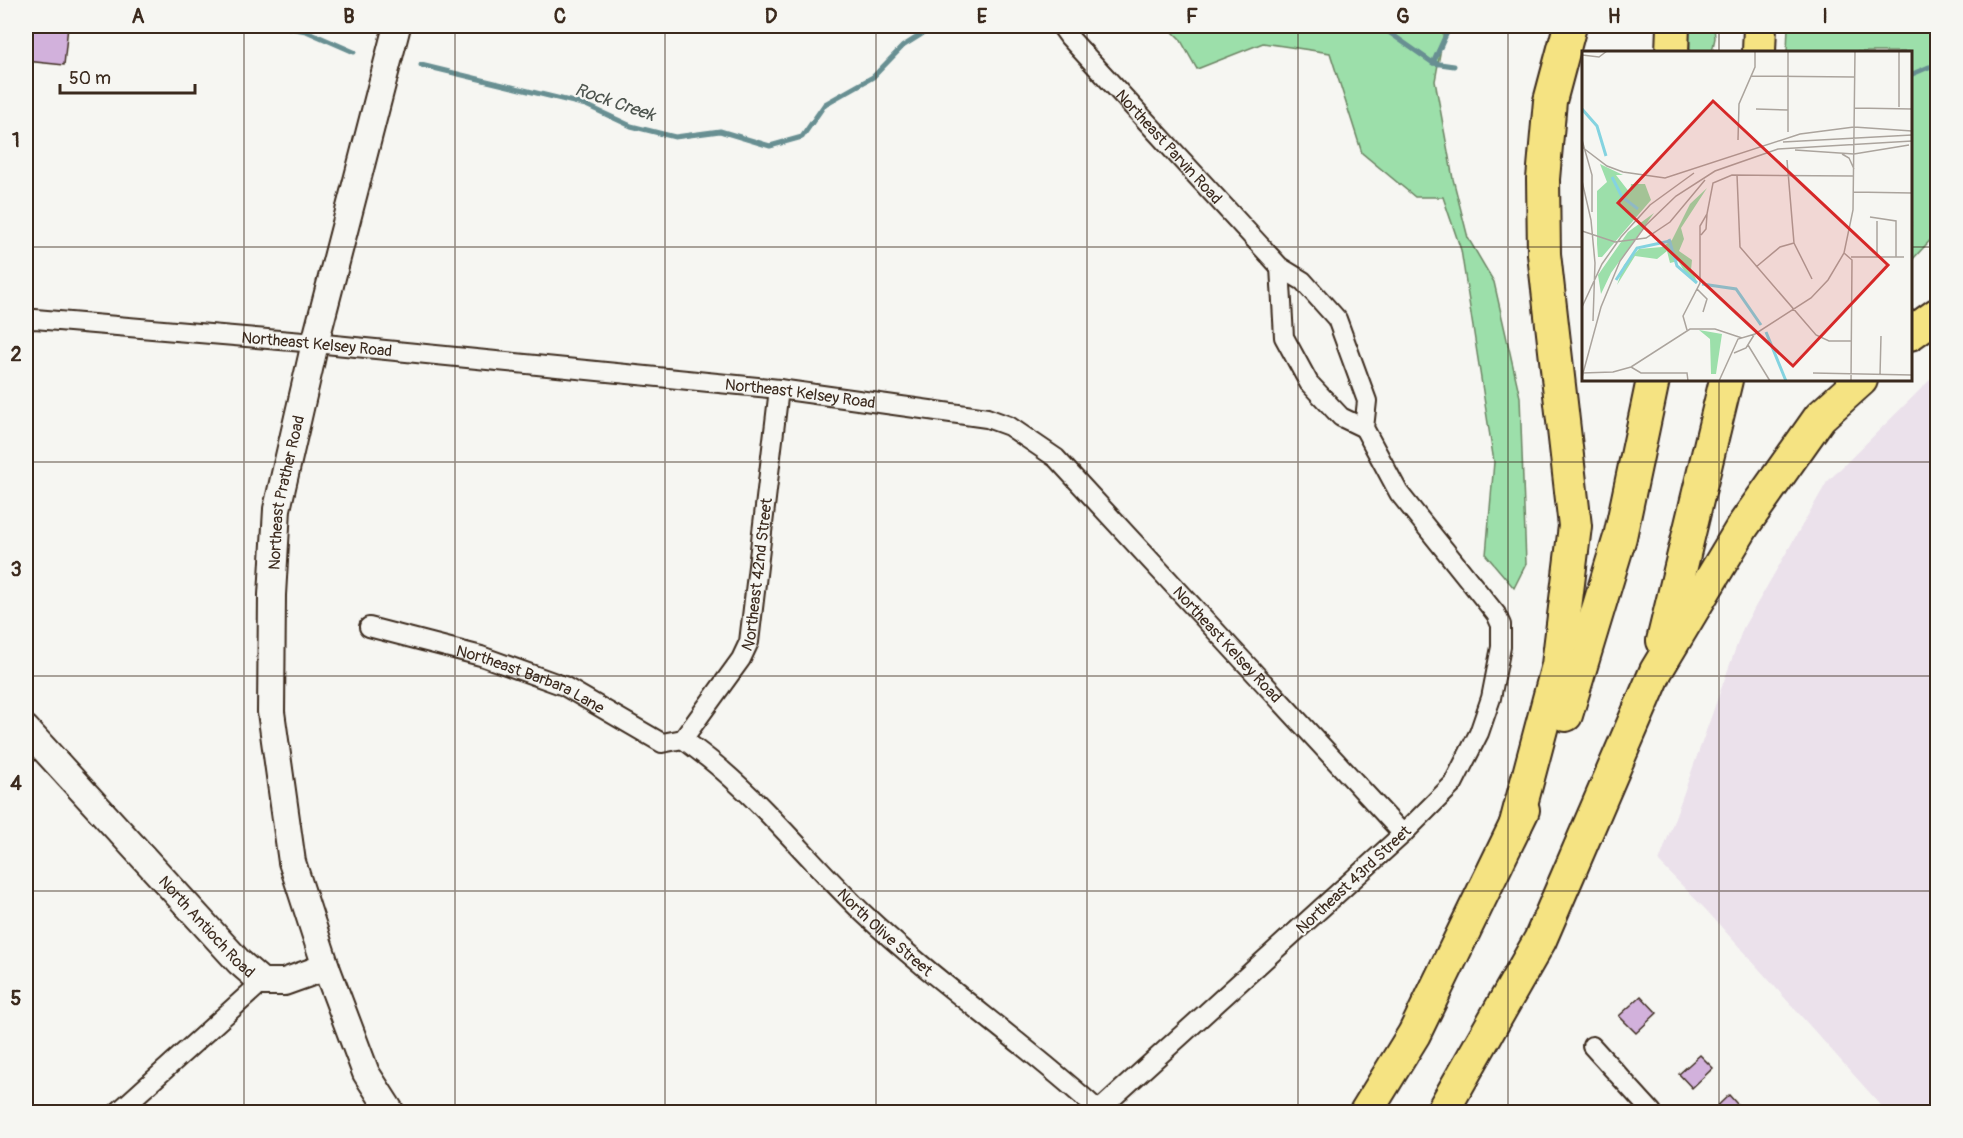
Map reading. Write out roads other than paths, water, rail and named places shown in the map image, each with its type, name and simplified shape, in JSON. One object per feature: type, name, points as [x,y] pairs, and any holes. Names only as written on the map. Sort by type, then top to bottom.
[{"type":"highway","points":[[1515,827],[1558,665],[1575,526],[1545,265],[1543,179],[1550,101],[1570,26]]},
{"type":"highway","points":[[1672,51],[1673,26]]},
{"type":"highway","points":[[1759,51],[1760,26]]},
{"type":"highway","points":[[1912,333],[1938,314]]},
{"type":"highway","points":[[1366,1113],[1414,1034],[1560,733],[1620,537],[1653,381]]},
{"type":"highway","points":[[1656,671],[1726,381]]},
{"type":"highway","points":[[1442,1113],[1540,940],[1656,671],[1743,526],[1820,417],[1860,381]]},
{"type":"main road","name":"Northeast Prather Road","points":[[326,967],[292,862],[272,712],[272,595],[277,509],[315,343],[397,26]]},
{"type":"main road","name":"North Antioch Road","points":[[26,729],[239,962],[262,982],[284,982],[326,967]]},
{"type":"main road","points":[[326,967],[366,1073],[391,1113]]},
{"type":"street","name":"Northeast Parvin Road","points":[[1061,26],[1280,267],[1303,281],[1337,319],[1367,401],[1364,428]]},
{"type":"street","points":[[1280,267],[1284,337],[1309,383],[1341,417],[1364,428]]},
{"type":"street","name":"Northeast Kelsey Road","points":[[26,320],[315,343],[779,389],[987,418],[1009,426],[1027,436],[1056,458],[1403,834]]},
{"type":"street","name":"Northeast 42nd Street","points":[[683,739],[741,659],[749,642],[779,389]]},
{"type":"street","name":"Northeast 43rd Street","points":[[1098,1112],[1403,834],[1453,784],[1479,733],[1491,698],[1501,647],[1501,625],[1479,591],[1399,493],[1364,428]]},
{"type":"street","name":"Northeast Barbara Lane","points":[[369,627],[481,656],[564,686],[662,743],[683,739]]},
{"type":"street","name":"North Olive Street","points":[[683,739],[721,769],[756,802],[862,912],[944,984],[977,1009],[1098,1112]]},
{"type":"street","points":[[118,1113],[262,982]]},
{"type":"street","points":[[1592,1046],[1652,1113]]},
{"type":"waterway","name":"Rock Creek","points":[[280,26],[306,31],[354,52]]},
{"type":"waterway","name":"Rock Creek","points":[[421,65],[586,105],[631,126],[675,137],[720,131],[770,146],[802,137],[825,104],[873,77],[903,46],[935,26]]},
{"type":"waterway","name":"Rock Creek","points":[[1380,26],[1433,63],[1454,66]]},
{"type":"waterway","points":[[1433,63],[1450,26]]},
{"type":"waterway","name":"Rock Creek","points":[[1912,74],[1938,66]]}]
